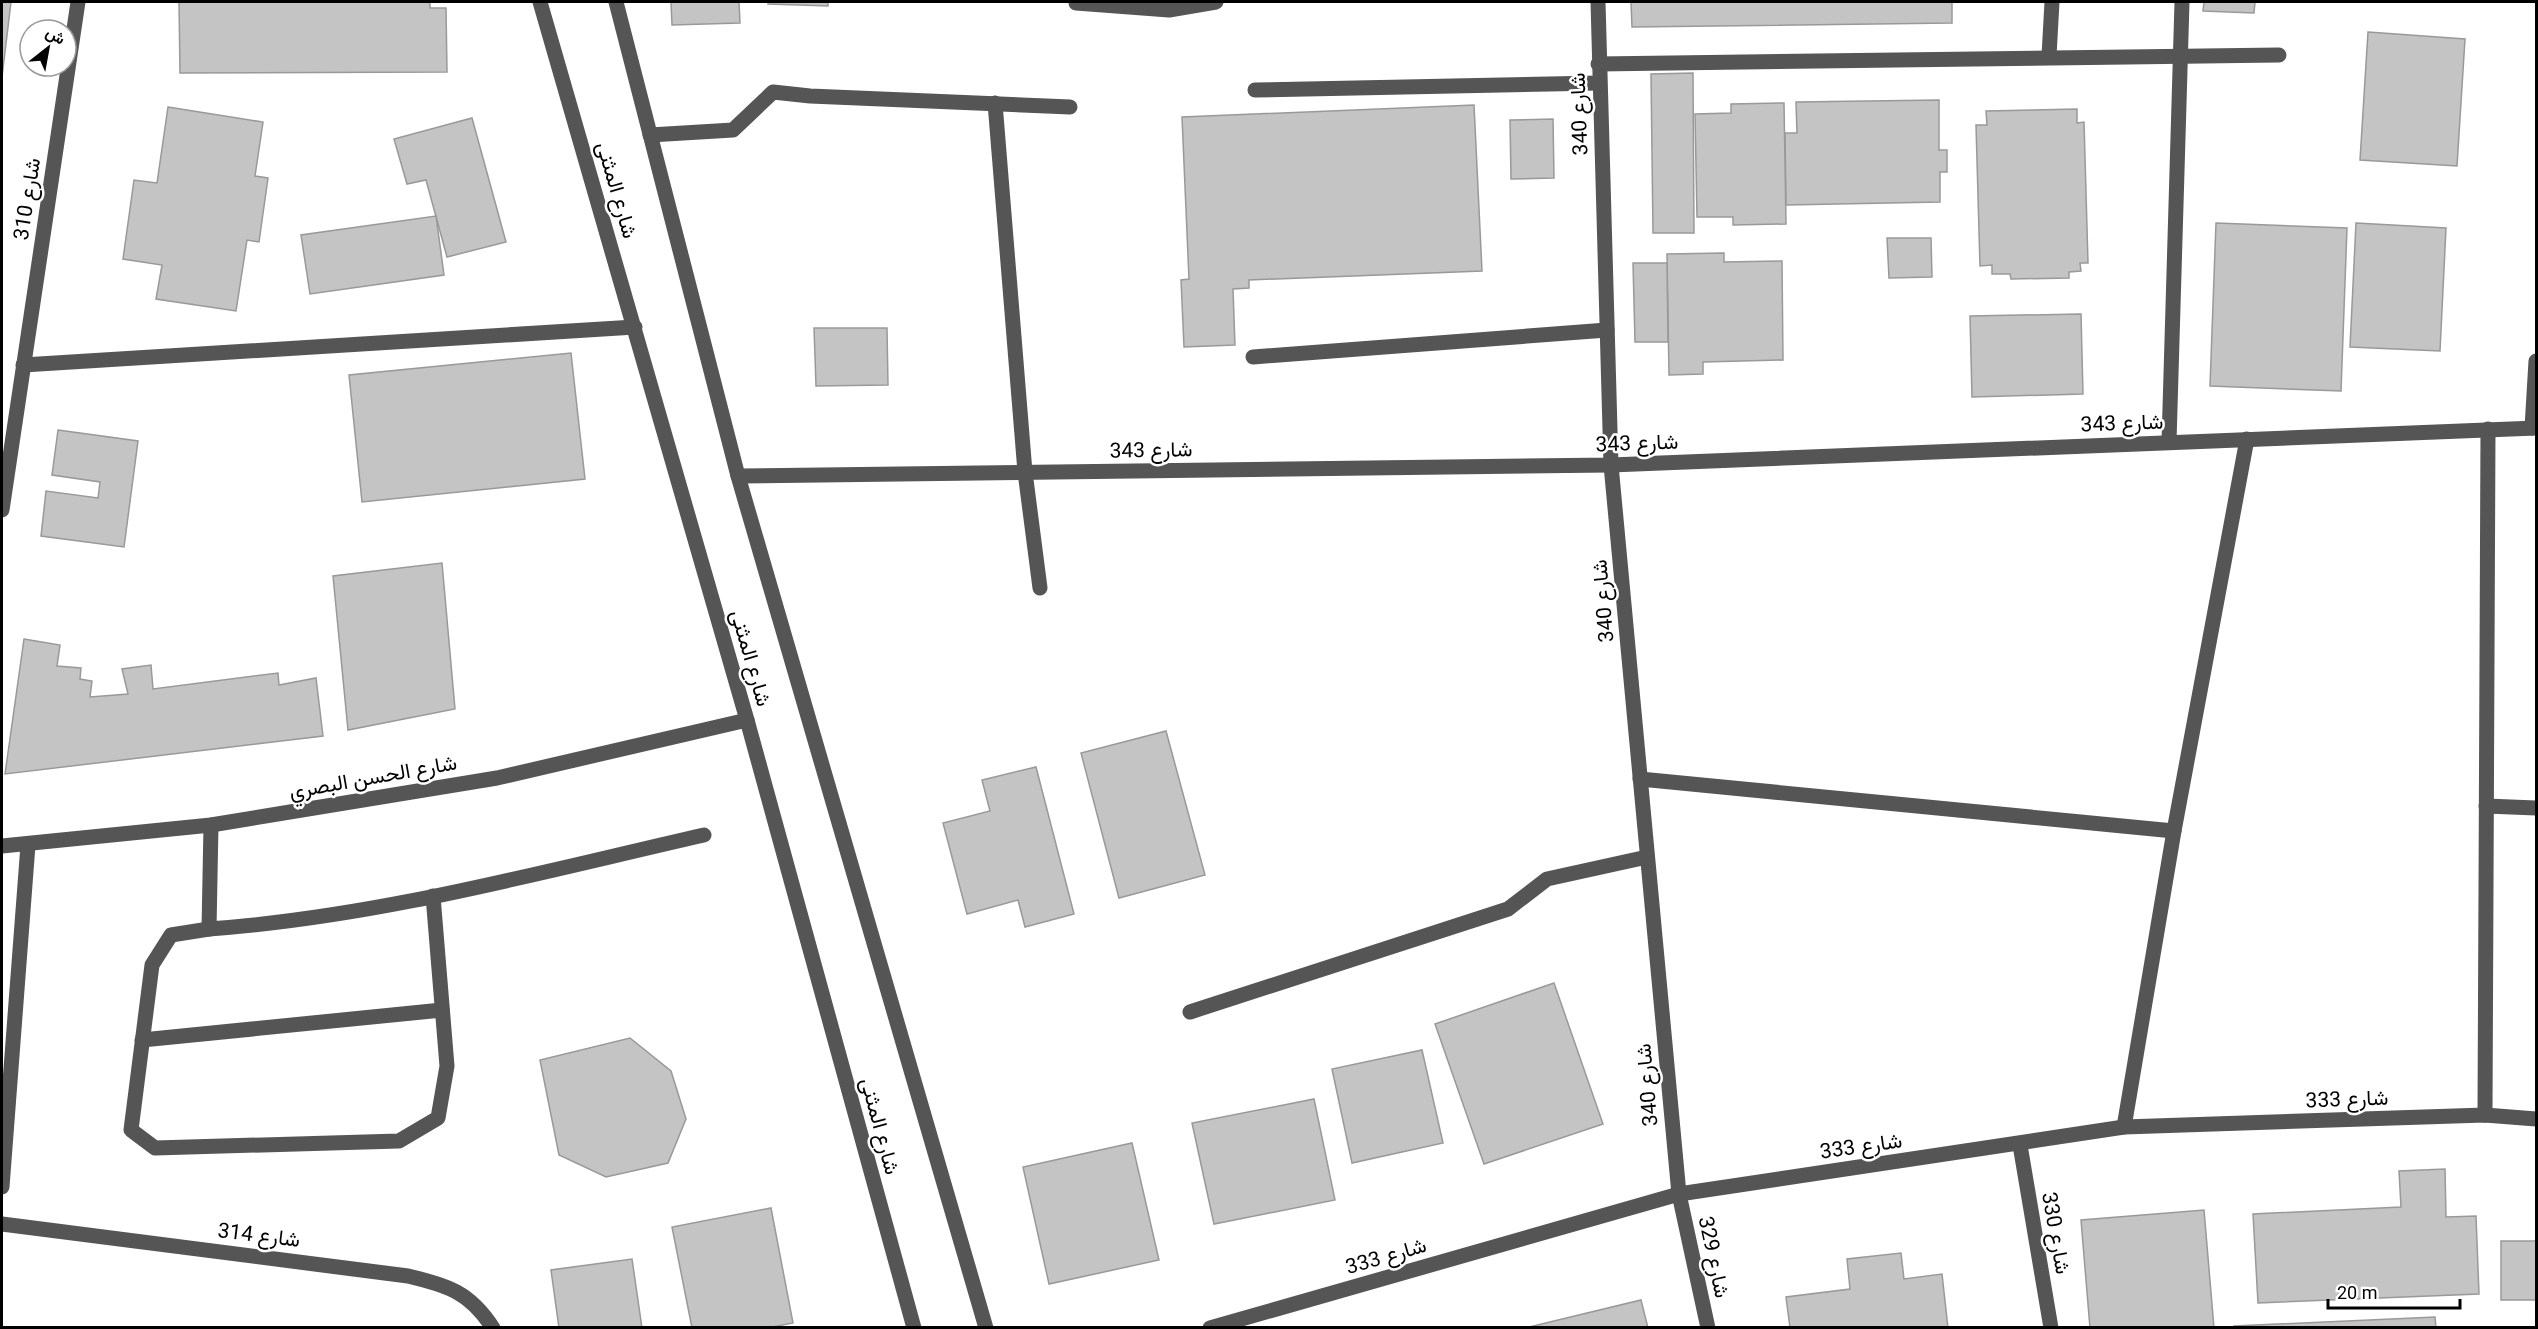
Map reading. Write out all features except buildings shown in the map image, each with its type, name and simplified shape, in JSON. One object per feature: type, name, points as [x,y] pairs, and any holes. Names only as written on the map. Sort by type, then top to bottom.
[{"type":"street","name":"شارع 310","points":[[2,510],[78,2]]},
{"type":"street","name":"شارع المثنى","points":[[540,2],[747,720],[914,1328]]},
{"type":"street","name":"شارع المثنى","points":[[616,2],[738,476],[986,1328]]},
{"type":"street","points":[[1076,3],[1169,10],[1216,2]]},
{"type":"street","name":"شارع 340","points":[[1598,2],[1611,465],[1679,1194]]},
{"type":"street","points":[[2049,56],[2052,2]]},
{"type":"street","points":[[2169,442],[2182,2]]},
{"type":"street","points":[[1598,64],[2049,56],[2279,55]]},
{"type":"street","points":[[1255,90],[1599,83]]},
{"type":"street","points":[[650,135],[733,130],[773,92],[810,96],[1070,107]]},
{"type":"street","points":[[995,103],[1025,472],[1040,588]]},
{"type":"street","points":[[23,365],[635,327]]},
{"type":"street","points":[[1253,357],[1607,330]]},
{"type":"street","points":[[2534,428],[2536,361]]},
{"type":"street","name":"شارع 343","points":[[738,476],[1611,465],[2534,428]]},
{"type":"street","points":[[2485,1115],[2488,429]]},
{"type":"street","points":[[2124,1127],[2174,831],[2247,439]]},
{"type":"street","name":"شارع الحسن البصري","points":[[2,846],[212,825],[497,778],[747,720]]},
{"type":"street","points":[[1640,779],[2174,831]]},
{"type":"street","points":[[2486,806],[2536,808]]},
{"type":"street","points":[[209,929],[212,825]]},
{"type":"street","points":[[433,896],[447,1066],[438,1118],[399,1141],[155,1148],[130,1130],[152,965],[171,935],[209,929],[276,924],[433,896],[704,835]]},
{"type":"street","points":[[2,1187],[28,845]]},
{"type":"street","points":[[1190,1012],[1508,909],[1547,879],[1647,857]]},
{"type":"street","points":[[142,1040],[442,1010]]},
{"type":"street","name":"شارع 333","points":[[1210,1328],[1679,1194],[2020,1145],[2124,1127],[2485,1115],[2536,1119]]},
{"type":"street","name":"شارع 330","points":[[2020,1145],[2051,1328]]},
{"type":"street","name":"شارع 329","points":[[1679,1194],[1708,1328]]},
{"type":"street","name":"شارع 314","points":[[2,1224],[408,1276],[451,1286],[479,1306],[493,1328]]}]
